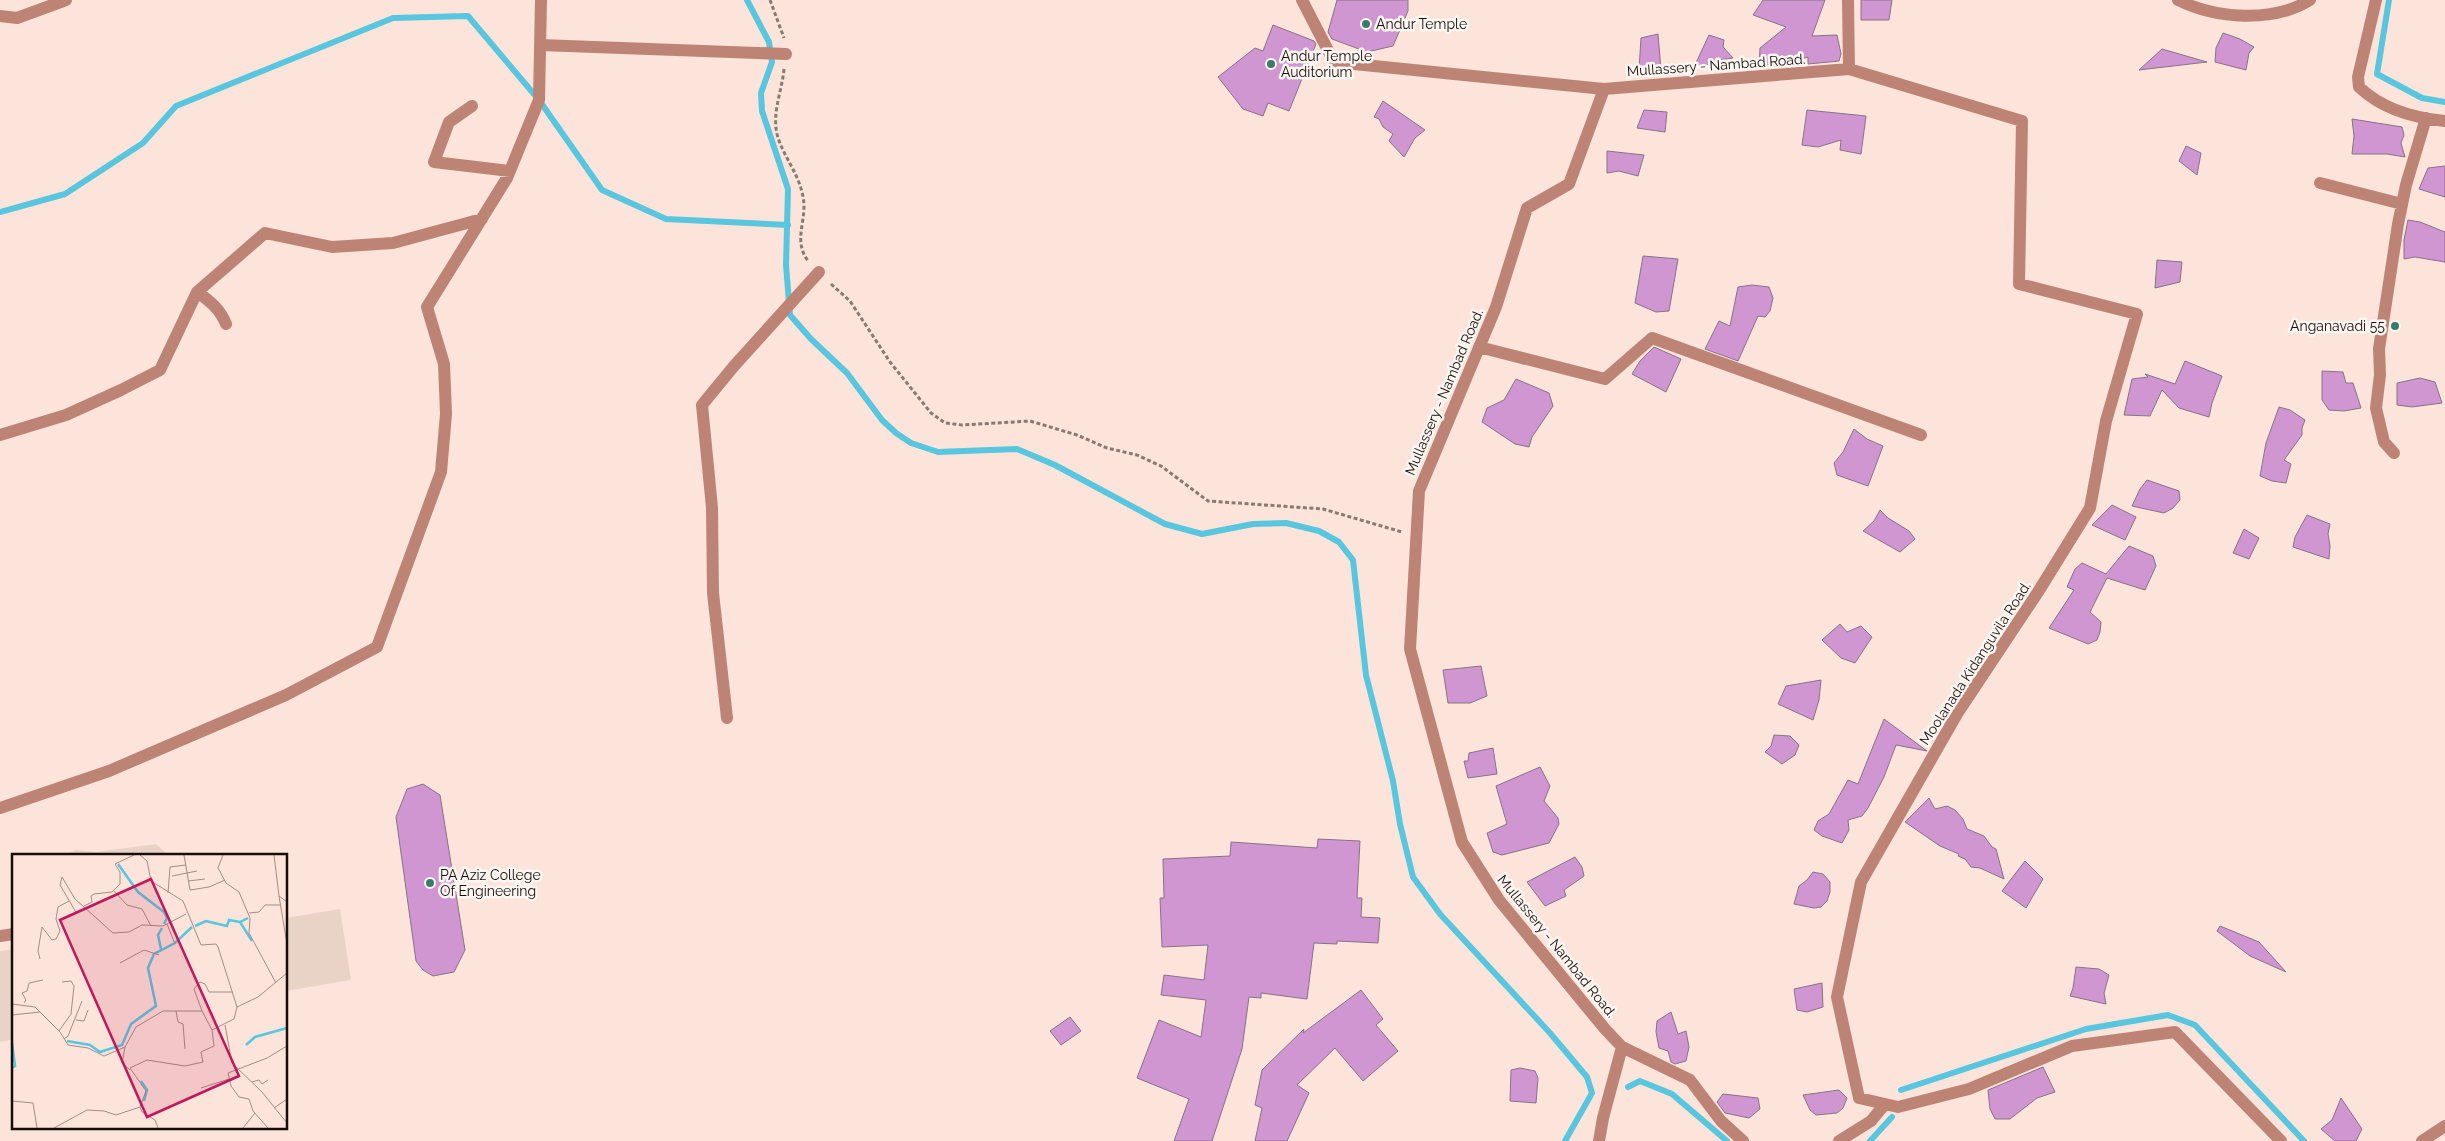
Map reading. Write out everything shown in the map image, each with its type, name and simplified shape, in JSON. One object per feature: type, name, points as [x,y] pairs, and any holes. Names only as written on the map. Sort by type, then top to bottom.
[{"type":"street","points":[[0,16],[17,18],[66,0]]},
{"type":"street","points":[[0,808],[118,767],[286,695],[377,647],[442,472],[446,414],[444,364],[427,307],[510,171],[539,100],[540,0]]},
{"type":"street","points":[[1302,0],[1334,62],[1604,88]]},
{"type":"street","points":[[1848,0],[1849,69]]},
{"type":"street","points":[[2178,0],[2220,12],[2250,16],[2287,11],[2310,0]]},
{"type":"street","points":[[2376,0],[2358,77],[2359,87],[2379,104],[2426,118],[2445,121]]},
{"type":"street","points":[[540,45],[786,54]]},
{"type":"street","name":"Mullassery - Nambad Road.","points":[[1622,1047],[1499,900],[1462,842],[1410,648],[1419,491],[1496,307],[1527,208],[1569,184],[1604,88],[1849,69]]},
{"type":"street","name":"Moolanada Kidanguvila Road.","points":[[1849,69],[2022,121],[2019,284],[2136,314],[2106,421],[2090,508],[2038,592],[1957,714],[1861,882],[1837,997],[1859,1098],[1898,1107],[1969,1089],[2072,1046],[2175,1032],[2280,1141]]},
{"type":"street","points":[[472,106],[449,122],[434,162],[510,171]]},
{"type":"street","points":[[2394,454],[2384,442],[2376,408],[2380,349],[2402,204],[2426,118]]},
{"type":"street","points":[[2320,183],[2402,204]]},
{"type":"street","points":[[0,435],[66,415],[160,370],[174,344],[187,309],[196,292],[265,232],[332,247],[393,243],[482,219]]},
{"type":"street","points":[[727,718],[713,593],[712,508],[702,405],[819,272]]},
{"type":"street","points":[[196,292],[211,301],[222,315],[226,324]]},
{"type":"street","points":[[1479,347],[1605,379],[1652,338],[1922,435]]},
{"type":"street","points":[[1599,1141],[1622,1047],[1690,1080],[1721,1121],[1743,1141]]},
{"type":"street","points":[[1839,1141],[1871,1121],[1885,1104]]},
{"type":"street","points":[[2422,1141],[2445,1126]]},
{"type":"path","points":[[770,0],[784,38],[786,54],[784,73],[776,104],[777,134],[800,184],[804,206],[800,244],[807,260],[850,301],[910,387],[931,413],[945,423],[962,426],[1030,422],[1077,435],[1107,448],[1137,455],[1162,466],[1208,500],[1323,509],[1417,536]]},
{"type":"shaded area","points":[[156,844],[167,854],[67,854],[76,850],[96,852]]},
{"type":"shaded area","points":[[340,909],[351,980],[288,991],[288,918]]},
{"type":"shaded area","points":[[12,949],[12,1039],[0,1042],[0,951]]},
{"type":"building","name":"Andur Temple","points":[[1337,0],[1408,0],[1408,11],[1393,46],[1367,52],[1332,39],[1328,32]]},
{"type":"building","points":[[1763,0],[1825,0],[1812,36],[1837,35],[1841,54],[1839,61],[1808,64],[1808,57],[1782,65],[1770,64],[1759,68],[1760,48],[1786,27],[1753,15]]},
{"type":"building","points":[[1861,0],[1892,0],[1889,20],[1861,20]]},
{"type":"building","name":"Andur Temple Auditorium","points":[[1273,25],[1314,41],[1316,44],[1289,111],[1268,103],[1263,116],[1243,109],[1218,77],[1255,48],[1263,51]]},
{"type":"building","points":[[2223,33],[2240,39],[2254,47],[2249,53],[2246,70],[2215,62],[2216,48]]},
{"type":"building","points":[[1658,34],[1661,70],[1639,70],[1641,38]]},
{"type":"building","points":[[1709,35],[1724,40],[1723,47],[1733,58],[1719,60],[1714,64],[1695,65]]},
{"type":"building","points":[[2162,49],[2207,62],[2139,70]]},
{"type":"building","points":[[1383,101],[1425,130],[1415,138],[1404,157],[1389,141],[1393,134],[1383,127],[1379,119],[1374,117]]},
{"type":"building","points":[[1644,110],[1667,112],[1665,132],[1637,128]]},
{"type":"building","points":[[1807,110],[1866,116],[1861,154],[1840,150],[1841,140],[1818,147],[1802,145]]},
{"type":"building","points":[[2352,119],[2402,127],[2404,135],[2401,143],[2405,157],[2387,154],[2352,154],[2354,136]]},
{"type":"building","points":[[2186,146],[2201,153],[2197,175],[2179,161]]},
{"type":"building","points":[[1607,151],[1644,155],[1638,176],[1619,171],[1607,173]]},
{"type":"building","points":[[2445,166],[2445,197],[2419,189],[2428,168]]},
{"type":"building","points":[[2408,220],[2420,222],[2445,232],[2445,262],[2415,257],[2404,259],[2404,240]]},
{"type":"building","points":[[1643,256],[1678,259],[1669,311],[1656,312],[1635,303]]},
{"type":"building","points":[[2157,260],[2182,262],[2180,282],[2155,288]]},
{"type":"building","points":[[1752,285],[1769,287],[1773,298],[1770,311],[1765,317],[1758,316],[1738,361],[1705,349],[1719,321],[1730,326],[1738,287]]},
{"type":"building","points":[[1654,347],[1681,359],[1666,392],[1632,374],[1640,361]]},
{"type":"building","points":[[2185,361],[2222,376],[2209,417],[2179,408],[2162,390],[2150,416],[2124,415],[2132,379],[2148,377],[2145,374],[2175,384]]},
{"type":"building","points":[[2322,371],[2343,372],[2346,383],[2353,383],[2361,408],[2344,411],[2329,410],[2322,400]]},
{"type":"building","points":[[2420,378],[2435,382],[2442,403],[2412,407],[2397,405],[2397,383]]},
{"type":"building","points":[[1516,379],[1549,393],[1553,406],[1532,437],[1529,447],[1515,444],[1482,422],[1487,408],[1504,400]]},
{"type":"building","points":[[2279,407],[2290,410],[2305,420],[2302,435],[2284,460],[2291,464],[2286,483],[2272,481],[2260,476],[2266,443]]},
{"type":"building","points":[[1854,429],[1867,439],[1883,446],[1868,486],[1837,475],[1834,463],[1843,452]]},
{"type":"building","points":[[2147,480],[2179,491],[2180,500],[2173,508],[2164,513],[2132,506],[2140,489]]},
{"type":"building","points":[[2112,505],[2136,517],[2125,540],[2092,525]]},
{"type":"building","points":[[1880,510],[1888,518],[1909,531],[1915,539],[1900,552],[1863,531],[1874,521]]},
{"type":"building","points":[[2307,515],[2330,524],[2328,534],[2330,546],[2329,559],[2293,547],[2295,537]]},
{"type":"building","points":[[2244,529],[2259,538],[2249,559],[2233,553]]},
{"type":"building","points":[[2129,546],[2153,556],[2156,566],[2145,590],[2107,578],[2090,612],[2101,622],[2097,640],[2088,644],[2049,628],[2074,590],[2067,587],[2075,569],[2082,563],[2106,574]]},
{"type":"building","points":[[1840,624],[1847,632],[1861,626],[1872,637],[1855,663],[1841,658],[1822,640]]},
{"type":"building","points":[[1481,666],[1487,696],[1470,703],[1448,703],[1443,670]]},
{"type":"building","points":[[1821,680],[1819,700],[1813,720],[1778,704],[1786,686]]},
{"type":"building","points":[[1884,719],[1927,751],[1896,745],[1884,777],[1868,808],[1862,816],[1848,820],[1849,830],[1842,843],[1822,836],[1814,830],[1818,821],[1829,814],[1848,780],[1858,784]]},
{"type":"building","points":[[1774,735],[1790,736],[1799,745],[1795,755],[1782,764],[1765,752],[1771,746]]},
{"type":"building","points":[[1493,748],[1497,774],[1468,778],[1464,761],[1468,761],[1469,753]]},
{"type":"building","points":[[1540,767],[1550,786],[1544,801],[1558,818],[1559,824],[1549,843],[1502,855],[1493,852],[1487,833],[1507,824],[1496,786]]},
{"type":"building","name":"PA Aziz College Of Engineering","points":[[423,784],[440,795],[465,950],[454,972],[433,976],[423,970],[416,961],[396,817],[407,789]]},
{"type":"building","points":[[1929,798],[1935,809],[1947,806],[1955,810],[1963,819],[1967,829],[1984,836],[1992,847],[1996,849],[2004,879],[1980,868],[1971,867],[1965,859],[1958,856],[1959,854],[1940,846],[1905,822]]},
{"type":"building","points":[[1318,839],[1360,841],[1357,898],[1362,898],[1361,917],[1380,918],[1378,943],[1337,941],[1337,944],[1314,943],[1307,999],[1261,993],[1261,998],[1249,997],[1242,1049],[1212,1141],[1174,1141],[1189,1099],[1137,1078],[1159,1020],[1201,1037],[1206,1000],[1161,995],[1164,975],[1204,980],[1208,945],[1162,947],[1160,898],[1164,898],[1163,859],[1230,856],[1231,842],[1317,848]]},
{"type":"building","points":[[1575,857],[1582,867],[1584,876],[1564,890],[1566,896],[1545,906],[1527,882]]},
{"type":"building","points":[[2025,861],[2043,879],[2026,908],[2002,891]]},
{"type":"building","points":[[1813,872],[1823,874],[1830,882],[1830,892],[1827,901],[1821,907],[1814,908],[1794,904],[1799,886]]},
{"type":"building","points":[[2220,926],[2259,942],[2286,972],[2250,956],[2217,931]]},
{"type":"building","points":[[2076,967],[2099,969],[2109,975],[2104,993],[2106,1004],[2070,996]]},
{"type":"building","points":[[1822,983],[1823,1007],[1807,1012],[1797,1010],[1794,989]]},
{"type":"building","points":[[1361,990],[1383,1019],[1376,1025],[1398,1051],[1363,1081],[1335,1048],[1297,1085],[1309,1093],[1287,1141],[1255,1141],[1262,1108],[1255,1105],[1262,1070],[1304,1029],[1303,1033]]},
{"type":"building","points":[[1671,1012],[1678,1034],[1686,1031],[1689,1047],[1686,1061],[1675,1064],[1671,1062],[1668,1051],[1659,1048],[1656,1032],[1657,1021]]},
{"type":"building","points":[[1070,1017],[1081,1031],[1061,1045],[1050,1031]]},
{"type":"building","points":[[2043,1067],[2055,1092],[2037,1098],[2010,1119],[1995,1119],[1990,1109],[1988,1090]]},
{"type":"building","points":[[1520,1068],[1535,1071],[1538,1078],[1536,1103],[1510,1101],[1511,1070]]},
{"type":"building","points":[[1839,1090],[1847,1098],[1843,1108],[1837,1113],[1816,1115],[1810,1110],[1803,1095]]},
{"type":"building","points":[[1723,1094],[1758,1098],[1760,1109],[1749,1118],[1725,1113],[1717,1102]]},
{"type":"building","points":[[2341,1098],[2362,1129],[2356,1141],[2335,1141],[2321,1129],[2332,1120]]},
{"type":"waterway","points":[[747,0],[769,42],[772,62],[761,93],[762,111],[788,189],[786,265],[790,315],[811,339],[847,373],[882,420],[896,433],[911,443],[938,452],[1017,449],[1055,465],[1165,524],[1202,534],[1253,524],[1286,523],[1319,531],[1339,542],[1353,560],[1366,675],[1393,781],[1400,824],[1413,877],[1440,914],[1550,1033],[1587,1077],[1592,1093],[1565,1141]]},
{"type":"waterway","points":[[2389,0],[2377,74],[2422,98],[2445,102]]},
{"type":"waterway","points":[[0,212],[65,194],[143,143],[176,106],[393,18],[468,16],[539,100],[602,190],[666,219],[788,225]]},
{"type":"waterway","points":[[1901,1090],[2086,1029],[2168,1015],[2195,1025],[2304,1141]]},
{"type":"waterway","points":[[1628,1087],[1640,1081],[1672,1094],[1727,1141]]},
{"type":"waterway","points":[[1870,1141],[1892,1117]]},
{"type":"place","name":"Andur Temple","points":[[1366,24]]},
{"type":"place","name":"Andur Temple Auditorium","points":[[1271,64]]},
{"type":"place","name":"Anganavadi 55","points":[[2395,326]]},
{"type":"place","name":"PA Aziz College Of Engineering","points":[[430,883]]}]
